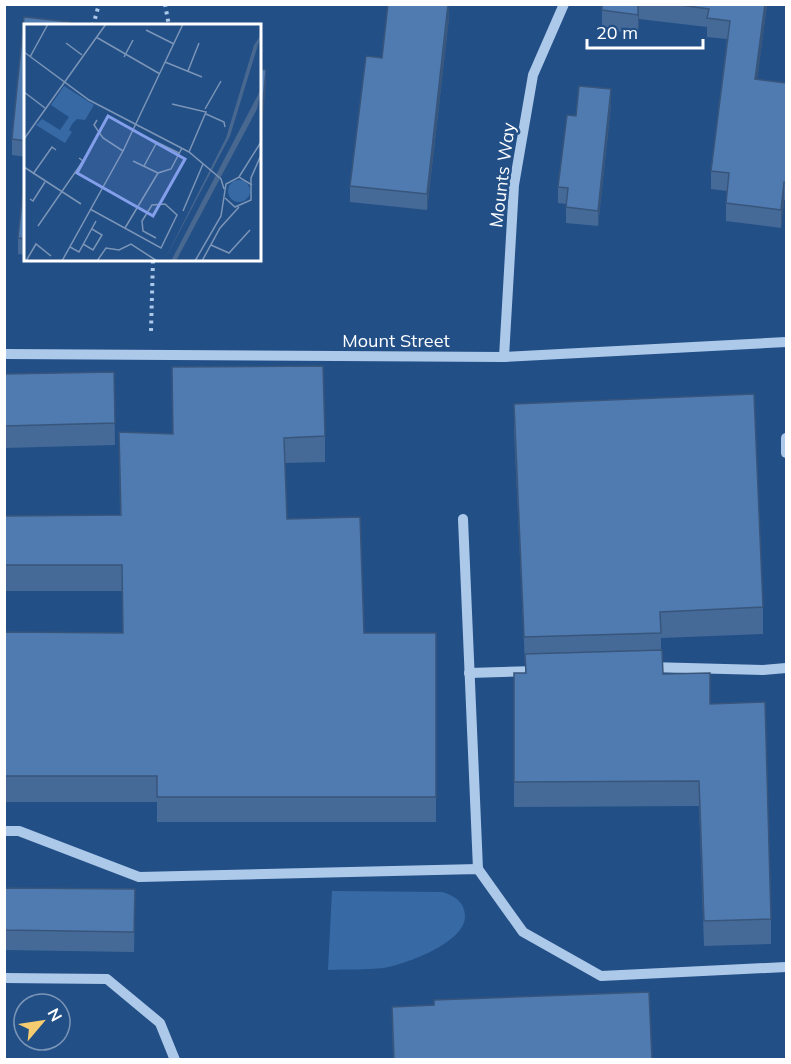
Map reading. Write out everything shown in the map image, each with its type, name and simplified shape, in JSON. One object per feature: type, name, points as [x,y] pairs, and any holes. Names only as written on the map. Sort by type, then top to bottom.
[{"type":"street","name":"Mounts Way","points":[[504,357],[514,184],[533,75],[564,4]]},
{"type":"street","name":"Mount Street","points":[[4,354],[504,357],[786,342]]},
{"type":"street","points":[[786,438],[786,453]]},
{"type":"street","points":[[463,519],[478,868],[523,932],[601,976],[786,968]]},
{"type":"street","points":[[640,668],[762,670],[786,668]]},
{"type":"street","points":[[469,673],[549,671]]},
{"type":"street","points":[[4,831],[19,831],[139,877],[478,868]]},
{"type":"street","points":[[4,978],[107,979],[160,1023],[175,1059]]},
{"type":"path","points":[[94,24],[99,4]]},
{"type":"path","points":[[165,4],[169,24]]},
{"type":"path","points":[[150,355],[153,261]]},
{"type":"shaded area","points":[[332,891],[442,892],[458,900],[463,907],[465,917],[462,926],[445,944],[419,957],[384,968],[328,970]]},
{"type":"building","points":[[388,4],[448,4],[427,194],[350,186],[366,56],[382,58]]},
{"type":"building","points":[[602,4],[638,4],[638,15],[602,10]]},
{"type":"building","points":[[673,4],[765,4],[755,79],[786,83],[786,182],[784,182],[781,210],[726,203],[729,173],[711,171],[730,21],[707,18],[709,9]]},
{"type":"building","points":[[24,17],[70,22],[70,24],[24,24],[24,141],[12,139]]},
{"type":"building","points":[[261,69],[266,70],[261,122]]},
{"type":"building","points":[[579,86],[611,89],[598,211],[566,207],[568,188],[558,187],[567,115],[576,116]]},
{"type":"building","points":[[24,180],[24,239],[18,238]]},
{"type":"building","points":[[323,366],[325,436],[284,438],[287,519],[360,517],[364,633],[436,633],[436,797],[157,797],[157,776],[4,776],[4,632],[123,633],[122,565],[4,565],[4,516],[121,515],[119,432],[173,434],[172,367]]},
{"type":"building","points":[[114,372],[115,423],[4,426],[4,374]]},
{"type":"building","points":[[754,394],[763,607],[660,612],[661,633],[524,637],[514,404]]},
{"type":"building","points":[[662,650],[663,674],[710,673],[710,704],[765,702],[771,919],[704,921],[699,781],[514,782],[514,673],[526,673],[525,654]]},
{"type":"building","points":[[4,888],[135,889],[134,932],[4,930]]},
{"type":"building","points":[[649,992],[652,1059],[394,1059],[392,1007],[434,1005],[434,1000]]}]
